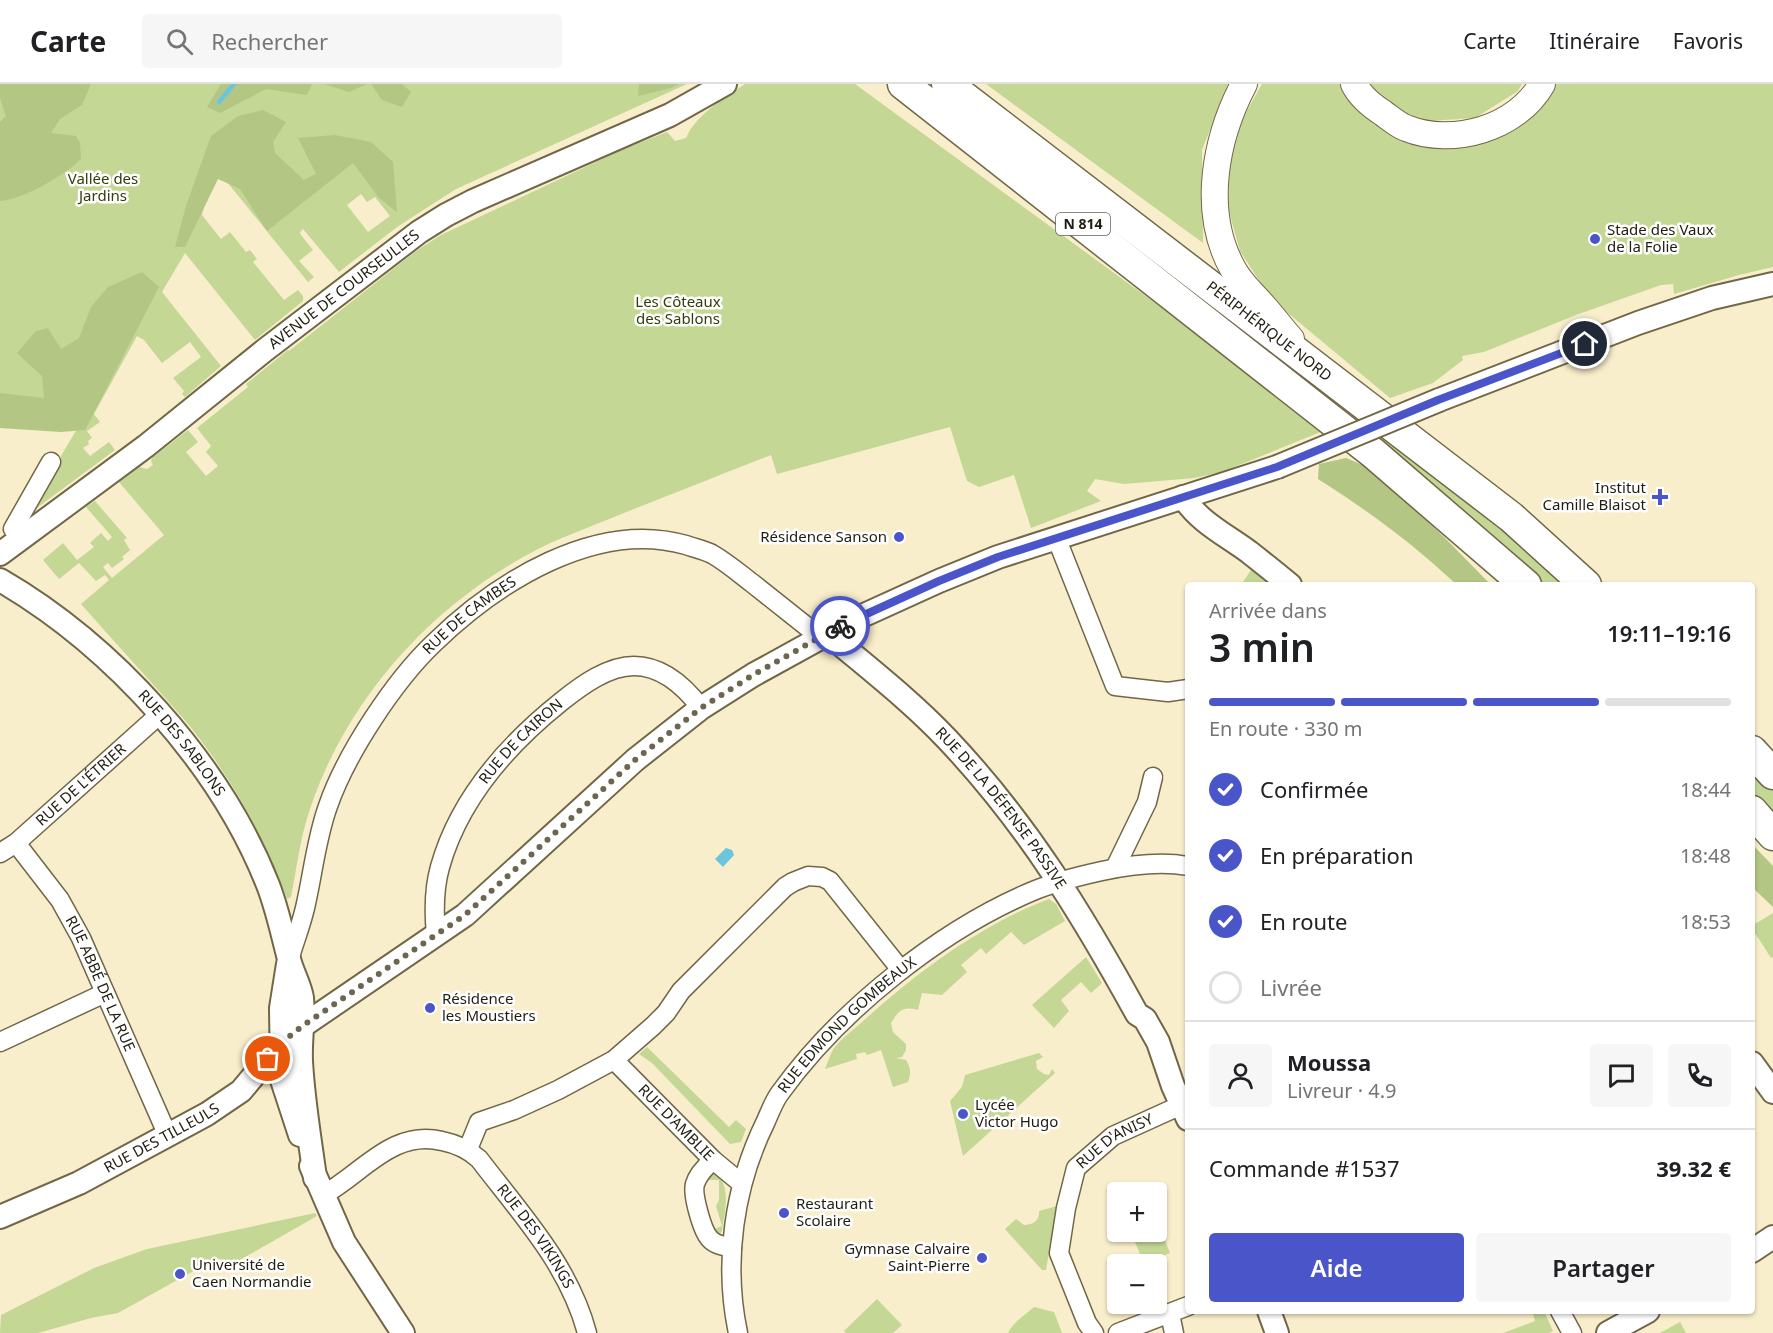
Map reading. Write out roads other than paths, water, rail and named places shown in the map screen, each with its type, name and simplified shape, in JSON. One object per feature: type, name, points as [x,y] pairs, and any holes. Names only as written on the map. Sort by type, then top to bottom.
[{"type":"highway","name":"PÉRIPHÉRIQUE NORD","points":[[903,84],[1373,453],[1523,582]]},
{"type":"highway","name":"PÉRIPHÉRIQUE NORD","points":[[947,84],[1307,358],[1511,517],[1583,582]]},
{"type":"highway","points":[[1755,754],[1773,774]]},
{"type":"highway","points":[[1755,814],[1773,835]]},
{"type":"main road","points":[[1244,84],[1230,112],[1221,141],[1215,178],[1216,213],[1222,245],[1233,269],[1248,290],[1307,358]]},
{"type":"main road","points":[[1354,84],[1374,107],[1406,128],[1449,135],[1489,128],[1507,119],[1524,106],[1542,84]]},
{"type":"street","name":"AVENUE DE COURSEULLES","points":[[0,554],[11,529],[146,446],[265,350],[419,232],[473,201],[670,115],[725,84]]},
{"type":"street","name":"RUE DES TILLEULS","points":[[0,1217],[79,1183],[207,1114],[241,1091],[281,1043],[465,915],[635,760],[701,708],[753,675],[824,635],[939,581],[998,557],[1277,467],[1438,400],[1638,323],[1712,298],[1773,284]]},
{"type":"street","points":[[11,529],[51,462]]},
{"type":"street","points":[[1183,497],[1202,519],[1286,582]]},
{"type":"street","points":[[1056,537],[1115,686],[1168,692],[1185,689]]},
{"type":"street","name":"RUE DE CAMBES","points":[[289,960],[305,910],[328,805],[348,763],[396,685],[434,643],[472,610],[504,588],[577,551],[609,541],[630,538],[652,539],[711,553],[824,635]]},
{"type":"street","name":"RUE DES SABLONS","points":[[0,580],[66,625],[113,666],[160,714],[203,768],[238,822],[255,855],[282,923],[289,960],[302,997],[301,1062],[319,1187]]},
{"type":"street","name":"RUE DE LA DÉFENSE PASSIVE","points":[[824,635],[944,736],[975,769],[1001,802],[1060,882],[1137,1014],[1145,1019],[1153,1032],[1183,1103]]},
{"type":"street","name":"RUE DE CAIRON","points":[[436,935],[434,918],[440,868],[457,825],[470,801],[495,766],[516,741],[549,712],[574,691],[596,678],[617,668],[635,666],[663,672],[701,708]]},
{"type":"street","points":[[1168,692],[1185,702]]},
{"type":"street","name":"RUE DE L'ÉTRIER","points":[[0,853],[16,843],[160,714]]},
{"type":"street","points":[[1115,868],[1147,802],[1153,777]]},
{"type":"street","name":"RUE ABBÉ DE LA RUE","points":[[16,843],[60,900],[81,938],[168,1136]]},
{"type":"street","name":"RUE EDMOND GOMBEAUX","points":[[738,1333],[732,1293],[732,1248],[741,1183],[758,1137],[780,1093],[816,1048],[845,1018],[901,970],[962,930],[1032,891],[1115,868],[1156,864],[1185,866]]},
{"type":"street","points":[[319,1187],[335,1189],[382,1152],[403,1142],[427,1138],[468,1149],[479,1122],[514,1110],[558,1090],[614,1060],[659,1020],[681,991],[785,887],[802,877],[814,876],[830,881],[901,970]]},
{"type":"street","name":"RUE DES SABLONS","points":[[289,960],[281,1008],[282,1080],[319,1187]]},
{"type":"street","points":[[0,1042],[105,993]]},
{"type":"street","name":"RUE D'AMBLIE","points":[[614,1060],[712,1160],[741,1183]]},
{"type":"street","points":[[1755,1067],[1773,1092]]},
{"type":"street","name":"RUE D'ANISY","points":[[1094,1333],[1087,1323],[1059,1253],[1066,1208],[1076,1168],[1113,1136],[1183,1103]]},
{"type":"street","name":"RUE DES VIKINGS","points":[[468,1149],[479,1159],[558,1264],[570,1285],[587,1333]]},
{"type":"street","points":[[712,1160],[700,1173],[694,1190],[708,1238],[732,1248]]},
{"type":"street","points":[[319,1187],[344,1242],[404,1333]]},
{"type":"street","points":[[1755,1249],[1773,1237]]},
{"type":"street","points":[[1118,1333],[1185,1307]]},
{"type":"street","points":[[1170,1314],[1174,1333]]},
{"type":"street","points":[[1270,1314],[1276,1333]]},
{"type":"street","points":[[1562,1314],[1572,1333]]},
{"type":"street","points":[[1608,1333],[1643,1314]]},
{"type":"water","points":[[726,848],[732,850],[734,855],[723,867],[715,859]]},
{"type":"waterway","points":[[219,102],[234,84]]},
{"type":"place","name":"Stade des Vaux de la Folie","points":[[1595,239]]},
{"type":"place","name":"Institut Camille Blaisot","points":[[1660,497]]},
{"type":"place","name":"Résidence Sanson","points":[[899,537]]},
{"type":"place","name":"Résidence les Moustiers","points":[[430,1008]]},
{"type":"place","name":"Lycée Victor Hugo","points":[[963,1114]]},
{"type":"place","name":"Restaurant Scolaire","points":[[784,1213]]},
{"type":"place","name":"Gymnase Calvaire Saint-Pierre","points":[[982,1258]]},
{"type":"place","name":"Université de Caen Normandie","points":[[180,1274]]},
{"type":"park label","name":"Vallée des Jardins","points":[[103,188]]},
{"type":"park label","name":"Les Côteaux des Sablons","points":[[678,310]]}]
